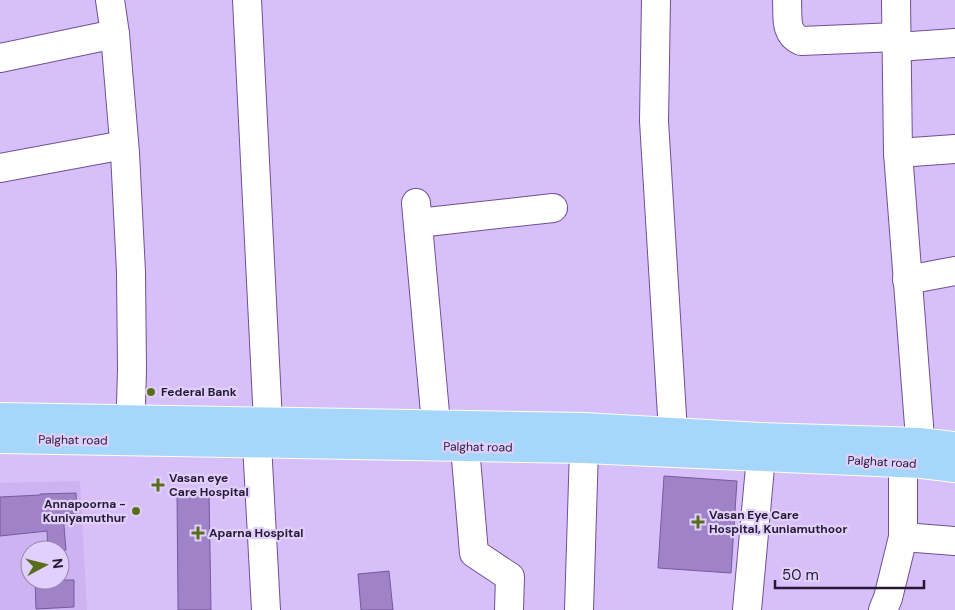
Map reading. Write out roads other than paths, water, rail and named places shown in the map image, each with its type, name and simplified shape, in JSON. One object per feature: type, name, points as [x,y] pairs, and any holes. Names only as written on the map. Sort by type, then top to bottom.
[{"type":"main road","name":"Palghat road","points":[[0,417],[130,430],[263,433],[465,447],[584,449],[761,446]]},
{"type":"main road","name":"Palghat road","points":[[263,433],[436,424],[584,427],[673,432],[761,446],[915,457],[955,468]]},
{"type":"main road","name":"Palghat road","points":[[0,439],[130,430]]},
{"type":"main road","name":"Palghat road","points":[[915,457],[955,446]]},
{"type":"street","points":[[110,0],[115,34],[124,146],[131,272],[132,370],[130,430]]},
{"type":"street","points":[[247,0],[263,433],[266,610]]},
{"type":"street","points":[[656,0],[654,121],[673,432]]},
{"type":"street","points":[[787,0],[790,33],[794,38],[801,41],[955,42]]},
{"type":"street","points":[[883,610],[888,598],[902,537],[915,457],[908,280],[898,153],[896,0]]},
{"type":"street","points":[[0,58],[115,34]]},
{"type":"street","points":[[0,168],[124,146]]},
{"type":"street","points":[[898,153],[955,149]]},
{"type":"street","points":[[436,424],[417,213],[553,208]]},
{"type":"street","points":[[908,280],[955,271]]},
{"type":"street","points":[[747,610],[761,446]]},
{"type":"street","points":[[465,447],[474,553],[510,578],[508,610]]},
{"type":"street","points":[[579,610],[584,449]]},
{"type":"street","points":[[902,537],[955,542]]},
{"type":"place","name":"Federal Bank","points":[[151,392]]},
{"type":"place","name":"Vasan eye Care Hospital","points":[[158,485]]},
{"type":"place","name":"Annapoorna - Kuniyamuthur","points":[[136,511]]},
{"type":"place","name":"Vasan Eye Care Hospital, Kuniamuthoor","points":[[698,522]]},
{"type":"place","name":"Aparna Hospital","points":[[198,533]]}]
